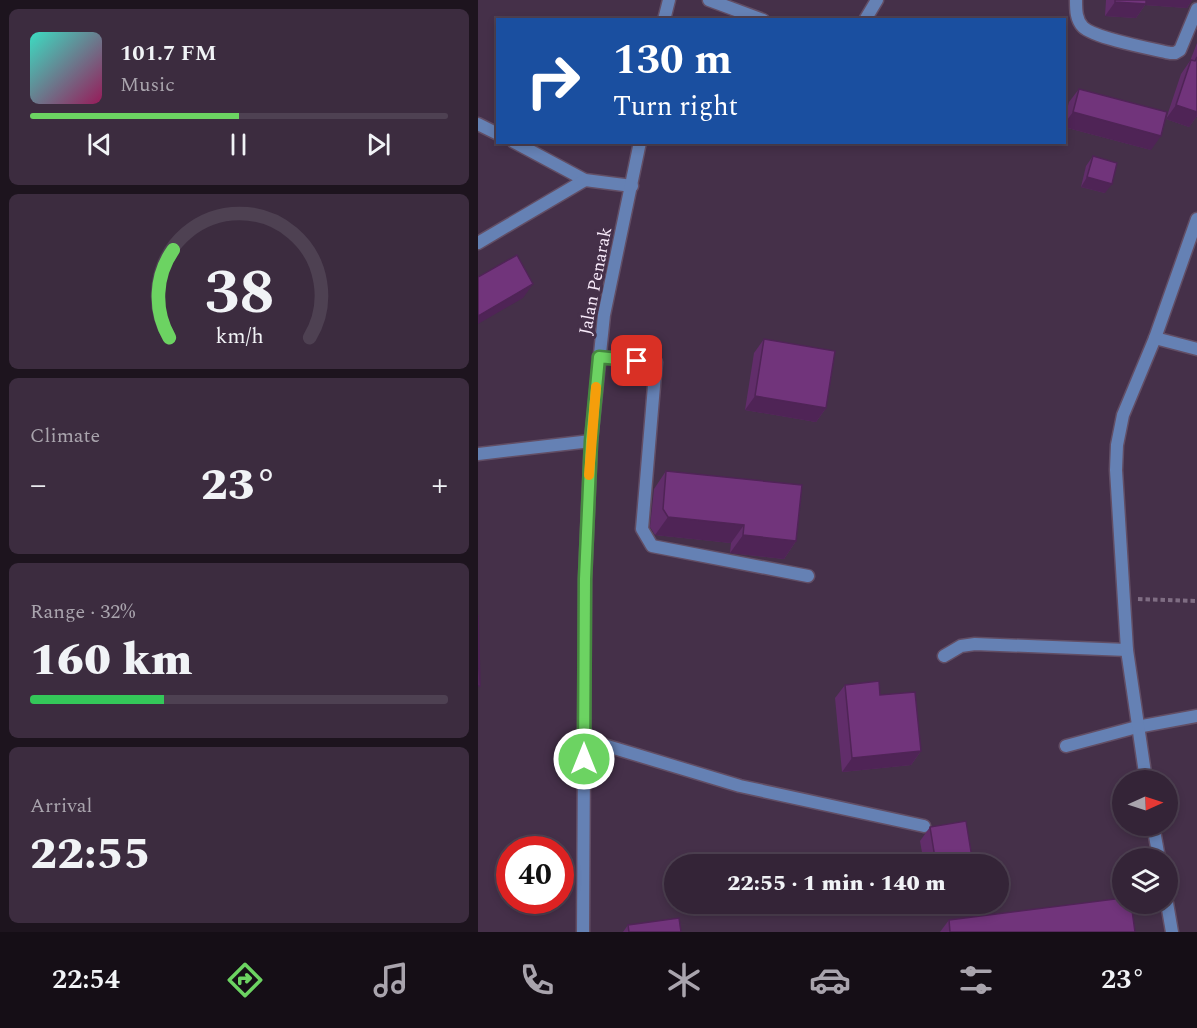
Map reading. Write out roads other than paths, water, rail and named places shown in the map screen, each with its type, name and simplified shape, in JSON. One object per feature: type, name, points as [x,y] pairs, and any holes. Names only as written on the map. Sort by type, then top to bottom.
[{"type":"street","points":[[664,18],[669,0]]},
{"type":"street","points":[[709,0],[758,18]]},
{"type":"street","points":[[866,18],[877,0]]},
{"type":"street","points":[[1076,0],[1079,21],[1085,29],[1111,39],[1170,53],[1180,50],[1196,9]]},
{"type":"street","points":[[478,124],[496,133]]},
{"type":"street","points":[[518,144],[585,180],[632,186]]},
{"type":"street","name":"Jalan Penarak","points":[[583,932],[585,579],[591,441],[604,315],[640,144]]},
{"type":"street","points":[[478,243],[585,180]]},
{"type":"street","points":[[1144,770],[1127,650],[1116,470],[1117,445],[1123,415],[1155,338],[1196,219]]},
{"type":"street","points":[[1155,338],[1196,350]]},
{"type":"street","points":[[599,357],[656,362],[642,529],[652,546],[808,576]]},
{"type":"street","points":[[478,454],[591,441]]},
{"type":"street","points":[[944,656],[961,646],[975,644],[1127,650]]},
{"type":"street","points":[[1066,746],[1137,727],[1196,716]]},
{"type":"street","points":[[584,739],[740,786],[924,826]]},
{"type":"street","points":[[1169,914],[1172,932]]}]
